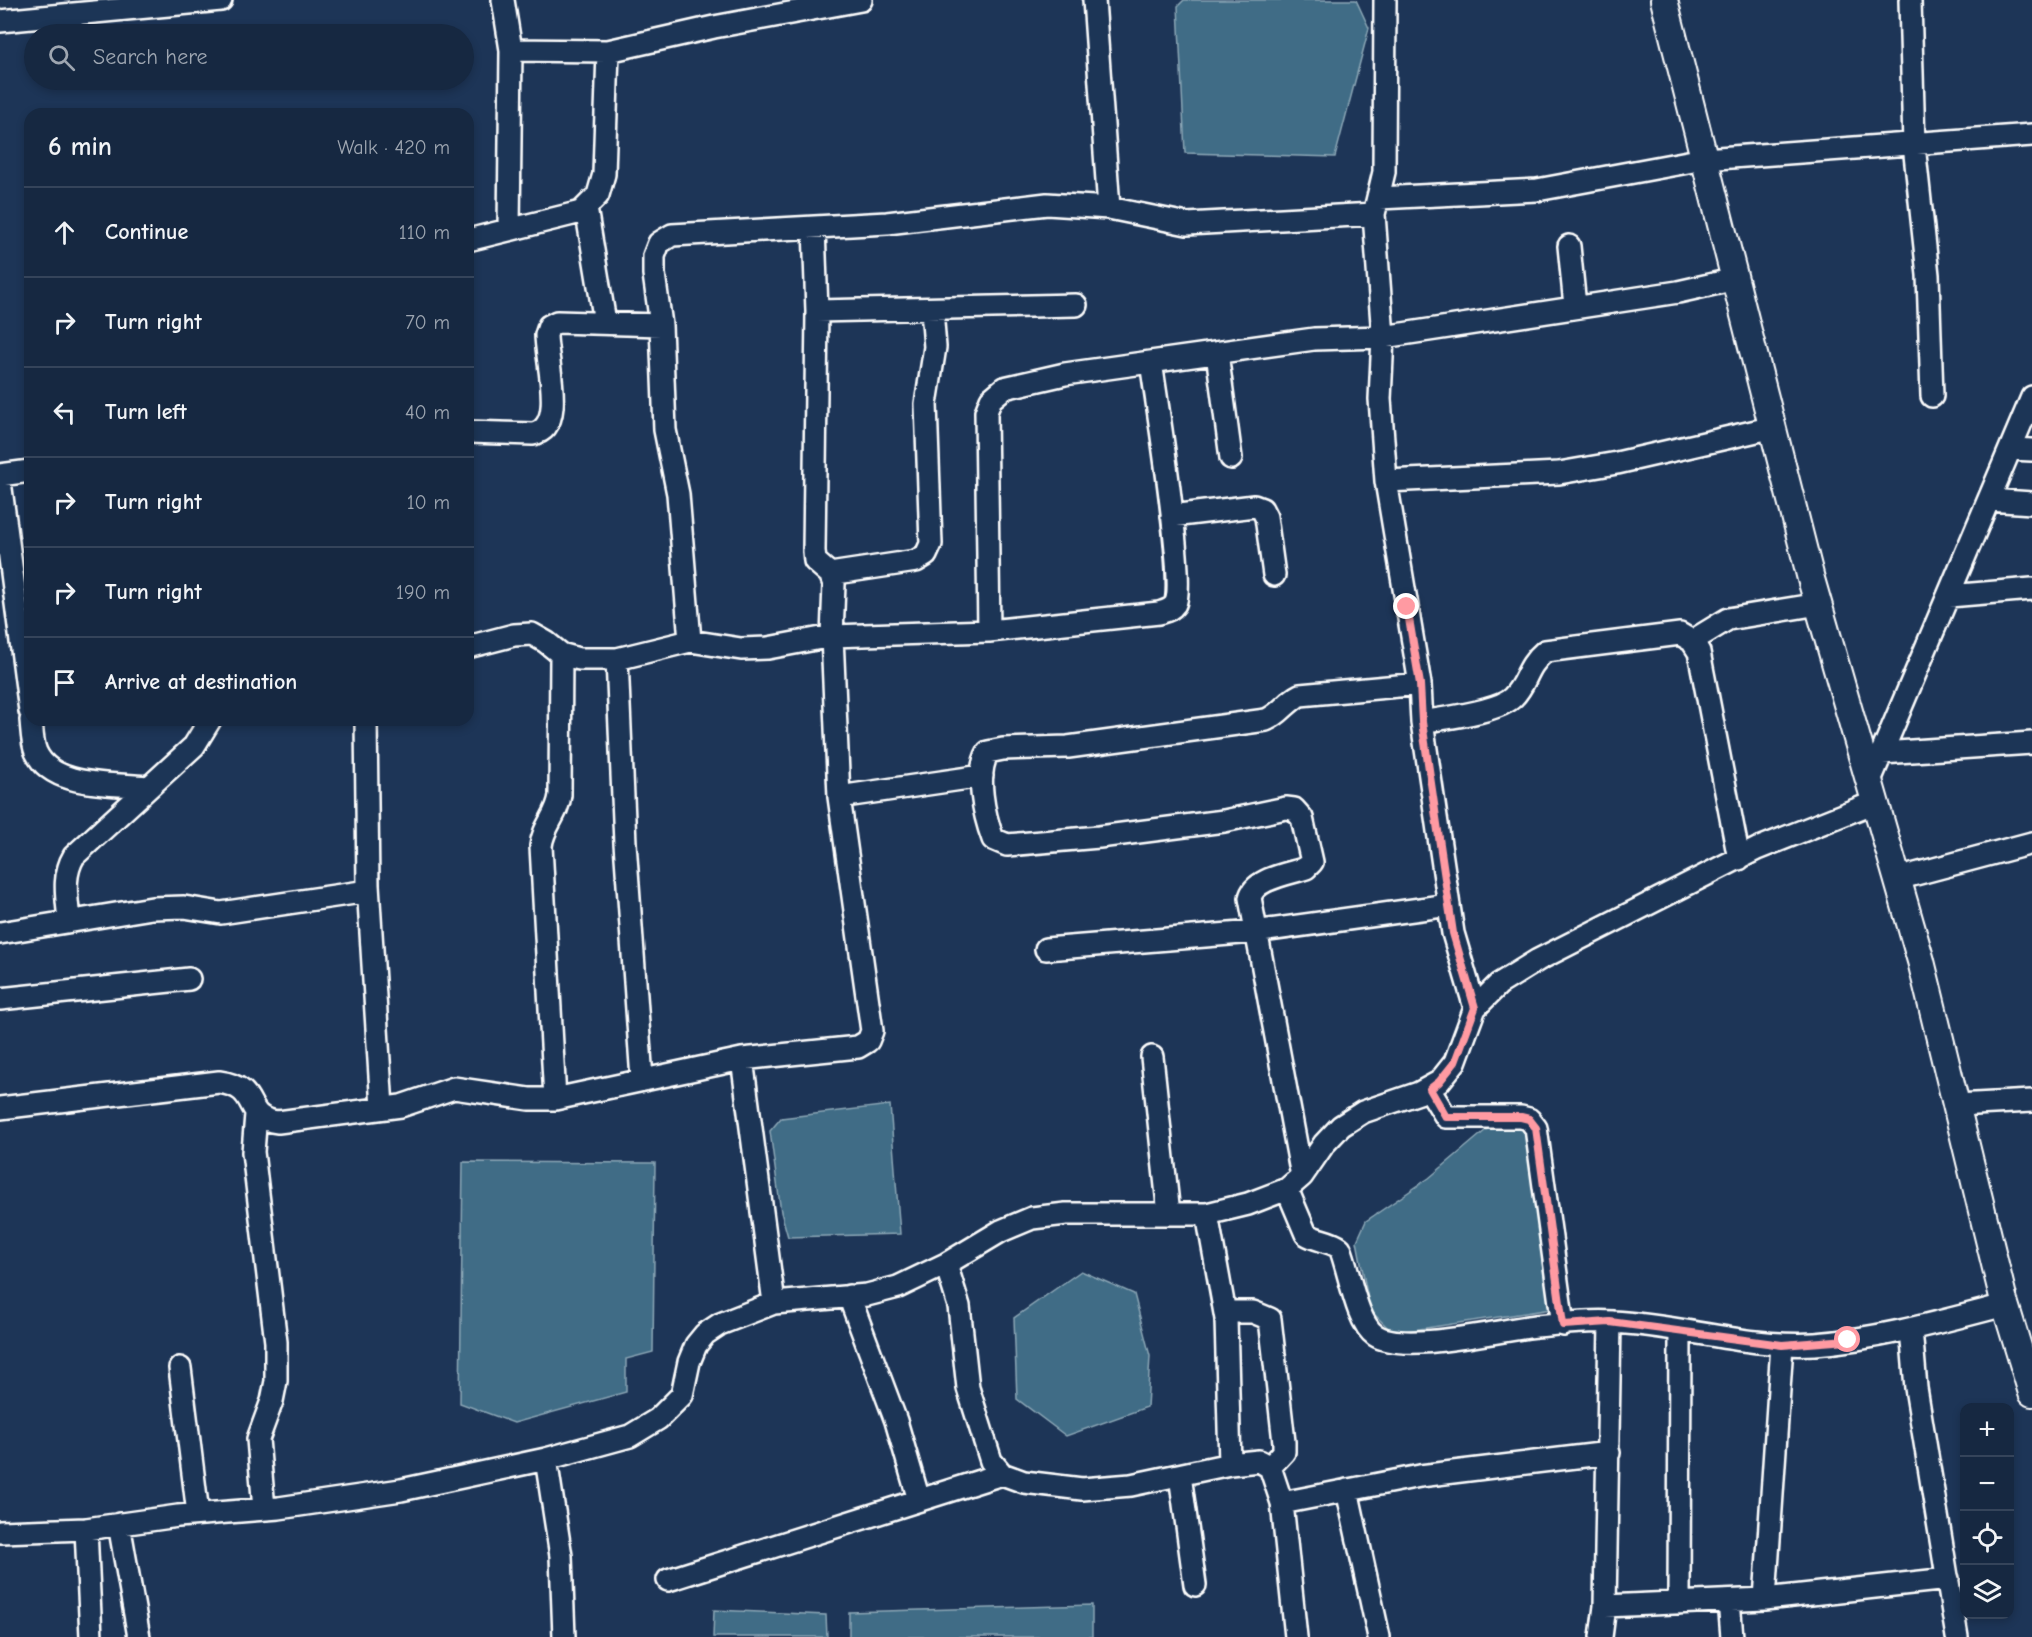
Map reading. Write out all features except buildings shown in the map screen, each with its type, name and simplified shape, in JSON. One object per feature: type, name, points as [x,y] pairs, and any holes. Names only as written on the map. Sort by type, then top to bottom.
[{"type":"main road","points":[[1664,0],[1819,604],[1897,879],[2005,1305],[2032,1393]]},
{"type":"street","points":[[0,21],[97,6],[221,0]]},
{"type":"street","points":[[503,0],[511,50],[509,229]]},
{"type":"street","points":[[511,50],[609,51],[714,27],[861,0]]},
{"type":"street","points":[[1094,0],[1109,208]]},
{"type":"street","points":[[1385,0],[1384,172],[1377,206],[1383,336],[1380,399],[1386,480],[1420,684],[1422,722],[1453,933],[1475,1008]]},
{"type":"street","points":[[1910,0],[1914,145],[1928,275],[1932,396]]},
{"type":"street","points":[[474,238],[581,212],[598,195],[604,174],[609,51]]},
{"type":"street","points":[[690,641],[678,494],[665,430],[661,325],[654,274],[654,256],[659,243],[672,235],[887,223],[1047,204],[1109,208],[1187,224],[1537,190],[1704,159],[2032,135]]},
{"type":"street","points":[[586,208],[605,322]]},
{"type":"street","points":[[256,1114],[264,1121],[278,1122],[401,1106],[454,1088],[529,1099],[555,1099],[742,1059],[858,1047],[868,1041],[872,1031],[839,797],[832,636],[834,584],[830,574],[816,561],[814,551],[817,311],[814,228]]},
{"type":"street","points":[[1569,246],[1575,306]]},
{"type":"street","points":[[989,631],[986,412],[991,399],[1004,388],[1151,362],[1314,339],[1383,336],[1678,292],[1736,279]]},
{"type":"street","points":[[817,311],[1076,305]]},
{"type":"street","points":[[830,574],[916,561],[926,555],[931,544],[926,404],[935,347],[932,310]]},
{"type":"street","points":[[474,432],[541,433],[549,425],[553,406],[546,345],[549,326],[570,320],[661,325]]},
{"type":"street","points":[[1217,353],[1231,458]]},
{"type":"street","points":[[474,645],[514,635],[532,634],[561,654],[579,659],[617,659],[690,641],[741,649],[768,648],[832,636],[989,631],[1159,613],[1169,610],[1176,604],[1178,590],[1172,516],[1151,362]]},
{"type":"street","points":[[0,1532],[86,1529],[198,1514],[264,1509],[401,1490],[546,1459],[630,1436],[658,1419],[682,1395],[689,1362],[696,1345],[705,1334],[720,1324],[774,1303],[849,1296],[898,1287],[946,1264],[1001,1231],[1032,1218],[1066,1214],[1208,1214],[1248,1204],[1295,1182],[1341,1126],[1363,1112],[1430,1089],[1439,1082],[1455,1062],[1475,1008],[1499,984],[1538,960],[1739,859],[1811,826],[1872,792],[1882,753],[2032,397]]},
{"type":"street","points":[[1386,480],[1559,473],[1617,463],[1774,427]]},
{"type":"street","points":[[2011,448],[2032,450]]},
{"type":"street","points":[[0,475],[24,472]]},
{"type":"street","points":[[0,481],[24,665]]},
{"type":"street","points":[[1989,500],[2032,503]]},
{"type":"street","points":[[1172,516],[1254,506],[1262,509],[1266,517],[1274,575]]},
{"type":"street","points":[[1949,596],[2032,589]]},
{"type":"street","points":[[1692,641],[1728,619],[1819,604]]},
{"type":"street","points":[[1422,722],[1500,705],[1512,699],[1532,662],[1545,651],[1680,634],[1692,641],[1699,652],[1739,859]]},
{"type":"street","points":[[555,1099],[541,846],[545,826],[559,804],[560,795],[561,654]]},
{"type":"street","points":[[617,659],[625,843],[642,1079]]},
{"type":"street","points":[[1420,684],[1300,695],[1288,700],[1274,717],[1220,728],[1068,747],[1002,749],[988,752],[983,762],[982,776],[987,823],[993,839],[1007,845],[1190,826],[1294,809],[1302,818],[1312,862],[1306,867],[1258,885],[1252,891],[1254,932],[1283,1061],[1295,1182],[1306,1234],[1313,1238],[1331,1241],[1340,1248],[1363,1319],[1374,1334],[1392,1342],[1416,1342],[1563,1325],[1610,1322],[1782,1345],[1827,1342],[1911,1329],[2005,1305]]},
{"type":"street","points":[[32,726],[35,751],[44,766],[61,777],[146,788]]},
{"type":"street","points":[[69,920],[66,878],[74,856],[194,746],[204,726]]},
{"type":"street","points":[[366,726],[368,891],[382,1108]]},
{"type":"street","points":[[1882,753],[2032,743]]},
{"type":"street","points":[[839,797],[982,776]]},
{"type":"street","points":[[1897,879],[2032,843]]},
{"type":"street","points":[[0,933],[153,908],[184,907],[221,913],[368,891]]},
{"type":"street","points":[[1046,949],[1254,932],[1449,905]]},
{"type":"street","points":[[0,999],[189,979]]},
{"type":"street","points":[[1152,1057],[1169,1214]]},
{"type":"street","points":[[742,1059],[774,1303]]},
{"type":"street","points":[[0,1108],[219,1082],[234,1084],[248,1094],[256,1114],[253,1152],[276,1342],[276,1381],[272,1401],[258,1439],[264,1509]]},
{"type":"street","points":[[1430,1089],[1446,1117],[1521,1117],[1529,1119],[1536,1128],[1563,1325]]},
{"type":"street","points":[[1956,1105],[2032,1101]]},
{"type":"street","points":[[1208,1214],[1224,1312],[1230,1464]]},
{"type":"street","points":[[946,1264],[959,1306],[968,1388],[991,1461],[1002,1474],[1024,1482],[1082,1489],[1131,1485],[1230,1464],[1258,1461],[1270,1467],[1282,1503],[1296,1637]]},
{"type":"street","points":[[849,1296],[896,1421],[919,1500]]},
{"type":"street","points":[[1224,1312],[1253,1312],[1270,1319],[1284,1442],[1284,1452],[1270,1467]]},
{"type":"street","points":[[1600,1637],[1605,1606],[1610,1322]]},
{"type":"street","points":[[1911,1329],[1916,1388],[1957,1637]]},
{"type":"street","points":[[1679,1603],[1680,1332]]},
{"type":"street","points":[[1765,1599],[1782,1345]]},
{"type":"street","points":[[180,1368],[198,1514]]},
{"type":"street","points":[[1282,1503],[1420,1476],[1609,1453]]},
{"type":"street","points":[[546,1459],[561,1556],[564,1637]]},
{"type":"street","points":[[668,1580],[1002,1474]]},
{"type":"street","points":[[1180,1475],[1195,1585]]},
{"type":"street","points":[[1347,1491],[1379,1637]]},
{"type":"street","points":[[119,1524],[139,1637]]},
{"type":"street","points":[[86,1529],[91,1637]]},
{"type":"street","points":[[1605,1606],[1765,1599],[1948,1579]]},
{"type":"street","points":[[1729,1601],[1732,1637]]},
{"type":"water","points":[[1184,0],[1356,0],[1369,28],[1335,157],[1185,153],[1178,6]]},
{"type":"water","points":[[890,1105],[900,1234],[788,1237],[781,1212],[770,1131],[781,1118]]},
{"type":"water","points":[[1499,1119],[1528,1126],[1551,1309],[1393,1333],[1370,1310],[1357,1241],[1366,1221],[1429,1178]]},
{"type":"water","points":[[463,1162],[655,1163],[653,1352],[626,1359],[626,1392],[514,1423],[460,1403]]},
{"type":"water","points":[[1081,1271],[1134,1294],[1150,1356],[1147,1407],[1066,1436],[1017,1399],[1014,1318]]},
{"type":"water","points":[[1092,1605],[1092,1637],[849,1637],[849,1612]]},
{"type":"water","points":[[714,1610],[826,1615],[827,1637],[713,1637]]},
{"type":"route","points":[[1407,607],[1420,684],[1422,722],[1453,933],[1475,1008],[1455,1062],[1439,1082],[1430,1089],[1446,1117],[1521,1117],[1529,1119],[1536,1128],[1563,1325],[1610,1322],[1632,1324],[1782,1345],[1848,1340]]}]
